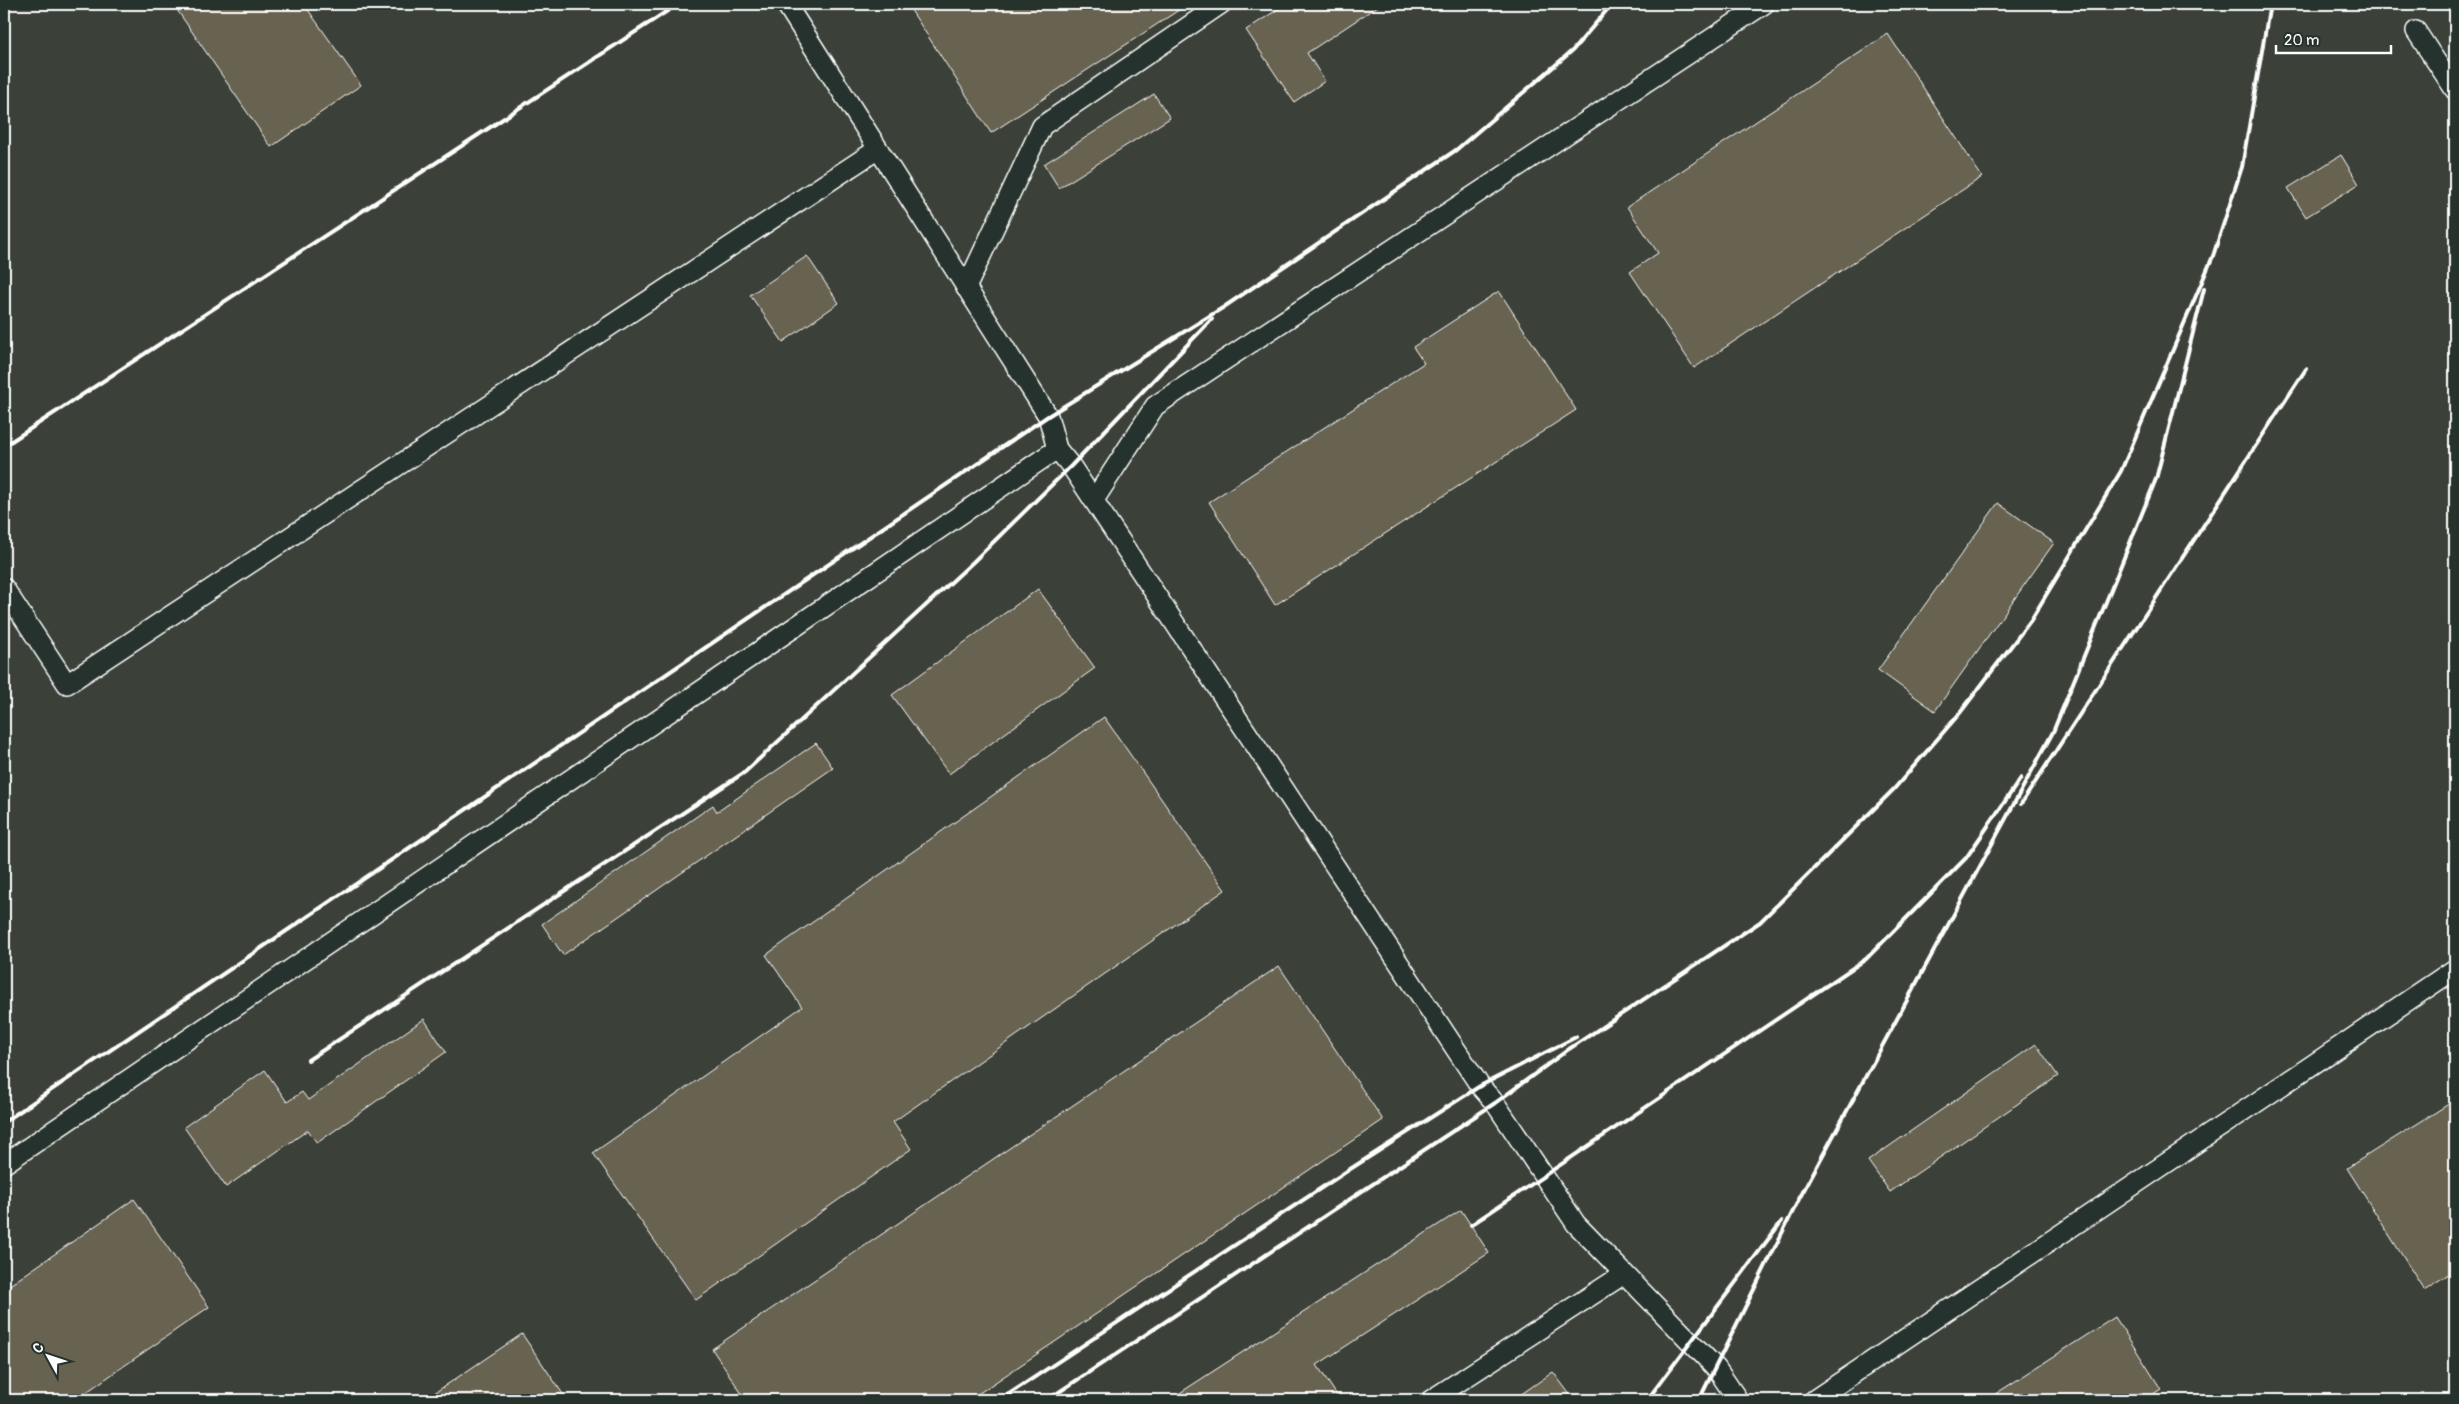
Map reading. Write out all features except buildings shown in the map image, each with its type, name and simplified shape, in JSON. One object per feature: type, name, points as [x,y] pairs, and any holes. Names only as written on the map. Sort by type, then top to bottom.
[{"type":"lane","points":[[786,4],[1048,416],[1057,449],[1094,500],[1480,1086],[1495,1103],[1576,1224],[1716,1368],[1738,1400]]},
{"type":"lane","points":[[966,288],[1042,126],[1221,4]]},
{"type":"lane","points":[[1094,500],[1155,406],[1764,4]]},
{"type":"lane","points":[[2416,31],[2455,90]]},
{"type":"lane","points":[[4,588],[67,684],[878,149]]},
{"type":"lane","points":[[4,1164],[1057,449]]},
{"type":"lane","points":[[1814,1400],[2455,969]]},
{"type":"lane","points":[[1431,1400],[1624,1274]]},
{"type":"shaded area","points":[[4,4],[2455,4],[2455,1400],[4,1400]]},
{"type":"railway","points":[[4,446],[678,4]]},
{"type":"railway","points":[[4,1122],[1048,416],[1224,307],[1456,150],[1573,50],[1612,4]]},
{"type":"railway","points":[[1047,1400],[1495,1103],[1569,1049],[1760,922],[1894,789],[1960,713],[2031,620],[2121,471],[2213,256],[2242,167],[2270,4]]},
{"type":"railway","points":[[1699,1400],[1799,1199],[2053,732],[2156,479],[2204,289]]},
{"type":"railway","points":[[308,1060],[745,772],[973,562],[1071,466],[1212,319]]},
{"type":"railway","points":[[2021,804],[2306,369]]},
{"type":"railway","points":[[1471,1225],[1866,959],[1966,858],[2021,778]]},
{"type":"railway","points":[[1000,1400],[1344,1173],[1480,1086],[1576,1037]]},
{"type":"railway","points":[[1647,1400],[1782,1221]]}]
